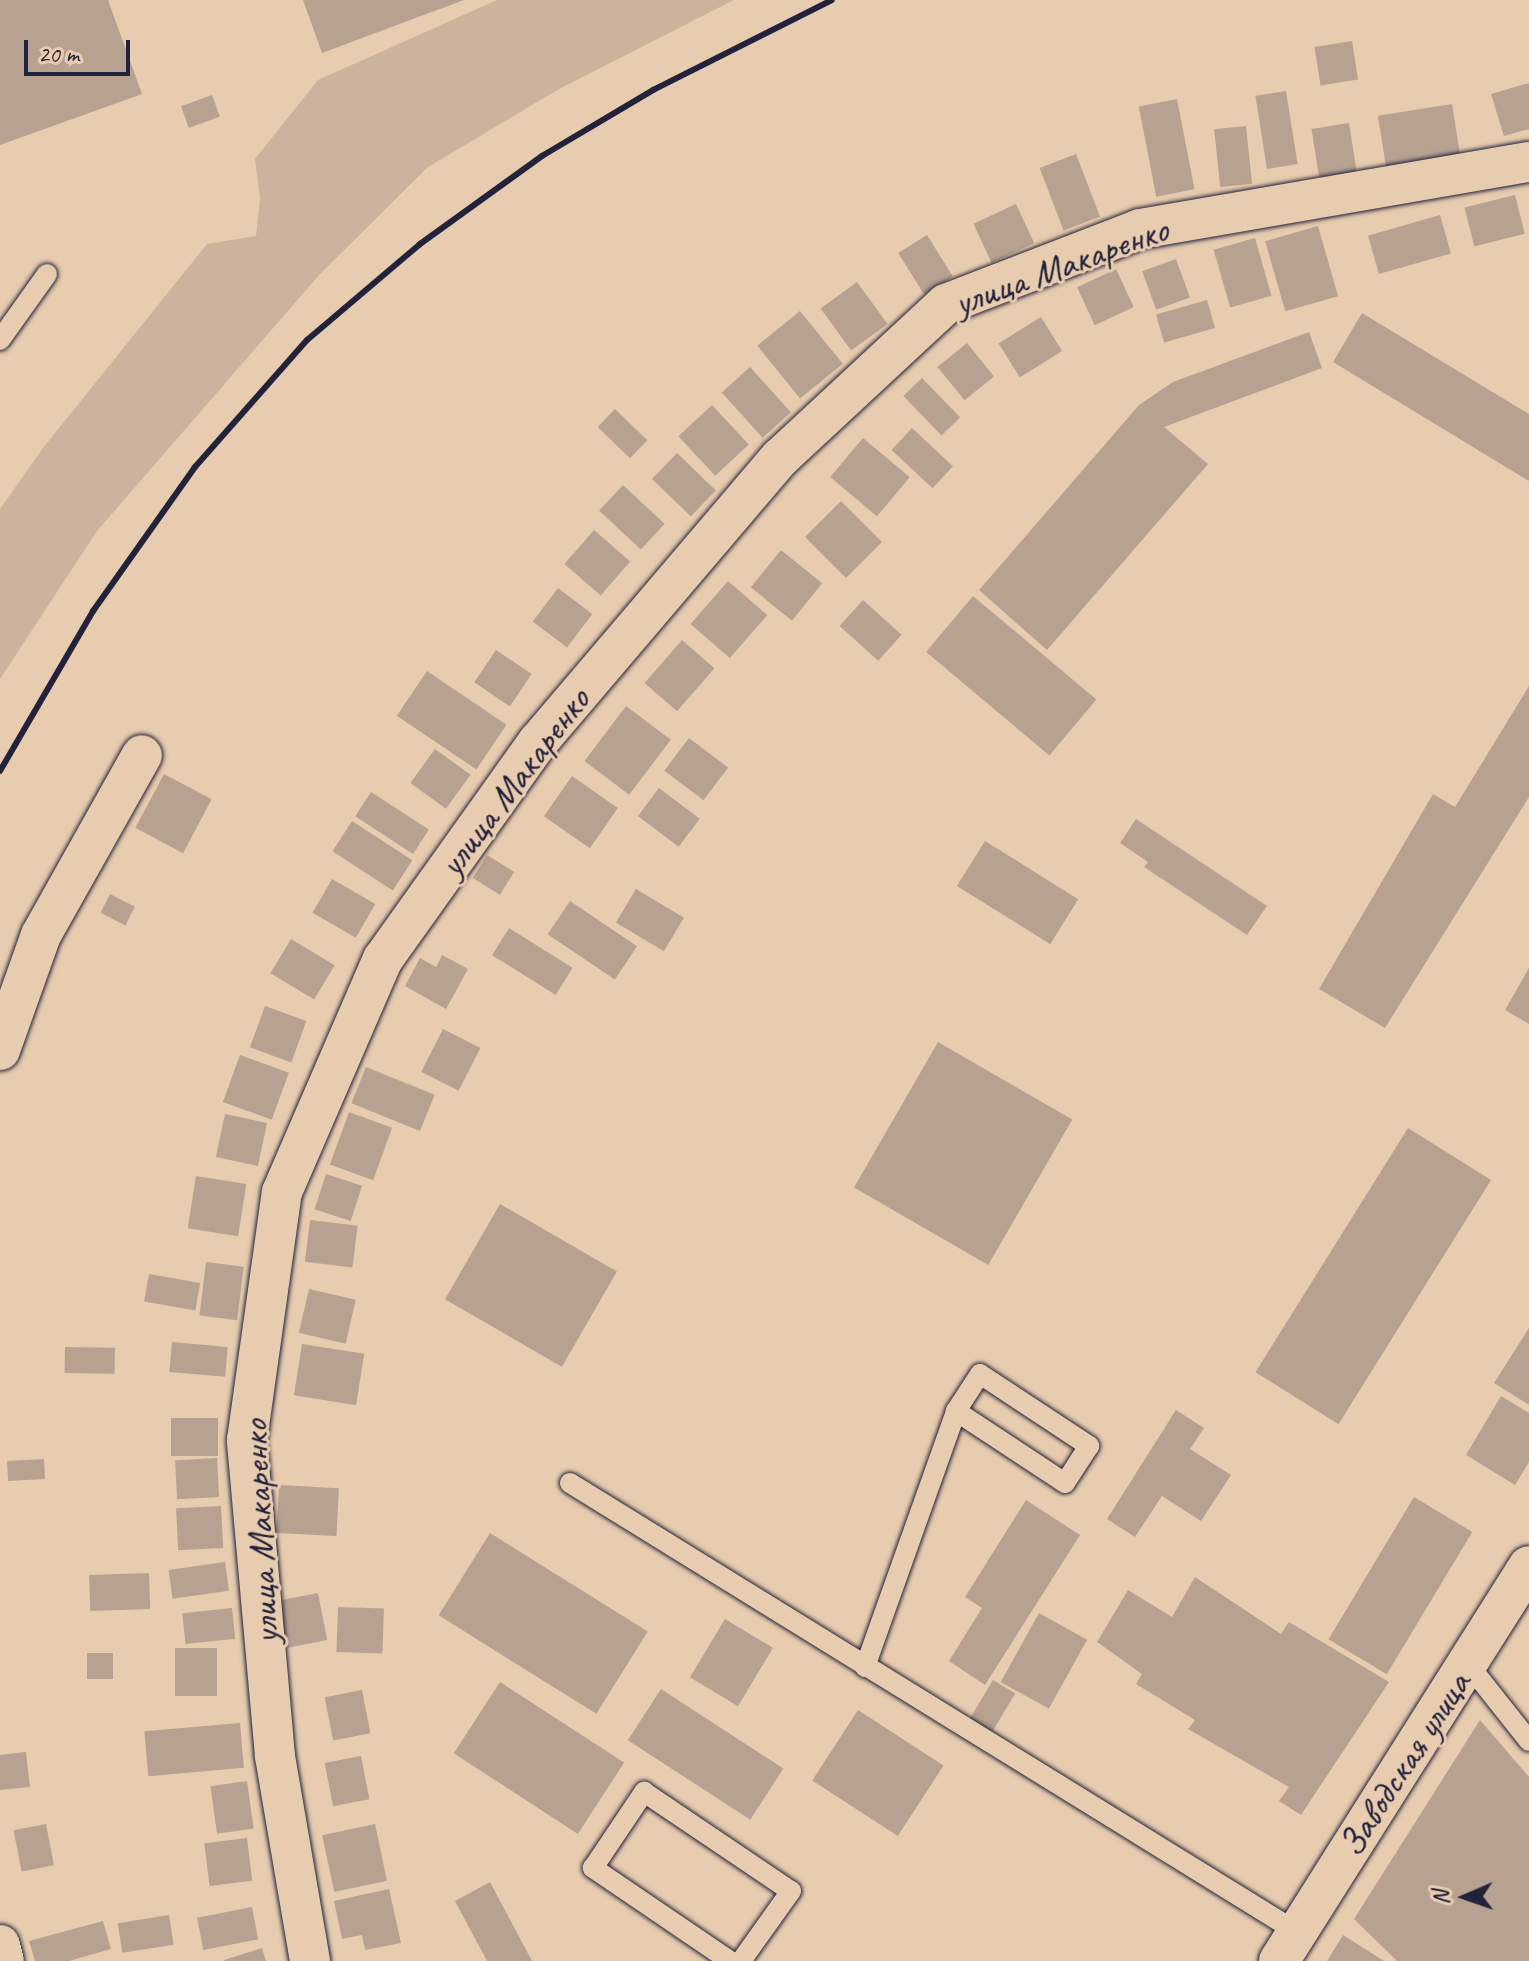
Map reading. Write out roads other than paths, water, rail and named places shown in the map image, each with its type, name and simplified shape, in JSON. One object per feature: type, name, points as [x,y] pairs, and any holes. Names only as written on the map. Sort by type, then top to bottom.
[{"type":"street","name":"улица Макаренко","points":[[310,1961],[275,1756],[247,1440],[282,1192],[383,959],[538,742],[780,458],[946,304],[1140,229],[1529,162]]},
{"type":"street","points":[[0,1050],[41,935],[142,755]]},
{"type":"street","name":"Заводская улица","points":[[1288,1947],[1529,1566]]},
{"type":"street","points":[[0,1945],[4,1961]]},
{"type":"lane","points":[[0,340],[47,274]]},
{"type":"lane","points":[[865,1667],[956,1411],[980,1374],[1089,1446],[1065,1483],[956,1411]]},
{"type":"lane","points":[[570,1483],[865,1667],[1288,1947]]},
{"type":"lane","points":[[1468,1664],[1529,1741]]},
{"type":"lane","points":[[730,1961],[593,1868],[644,1792],[791,1891],[741,1961]]},
{"type":"railway","points":[[0,771],[93,611],[195,467],[307,340],[420,244],[542,156],[653,90],[832,0]]}]
